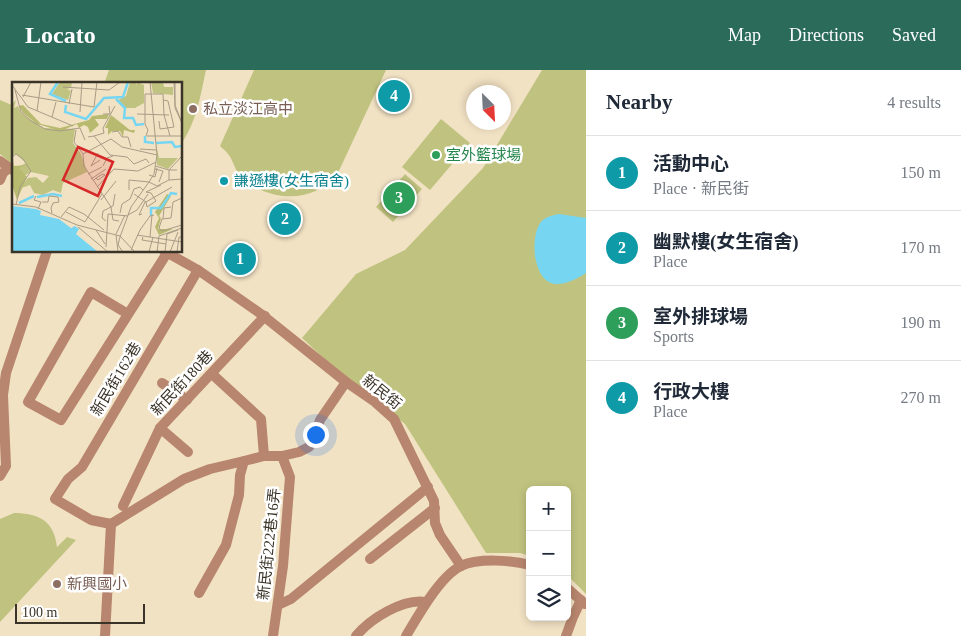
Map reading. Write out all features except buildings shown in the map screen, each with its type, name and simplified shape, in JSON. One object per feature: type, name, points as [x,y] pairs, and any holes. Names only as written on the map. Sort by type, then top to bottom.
[{"type":"street","points":[[0,161],[11,170]]},
{"type":"street","points":[[0,180],[3,173],[11,170]]},
{"type":"street","points":[[0,476],[6,466],[3,395],[6,373],[47,252]]},
{"type":"street","points":[[128,314],[91,292],[28,402],[61,420],[128,314],[165,252]]},
{"type":"street","name":"新民街","points":[[165,252],[198,270],[265,316],[394,419],[428,487],[435,508],[435,523],[440,536],[461,566]]},
{"type":"street","name":"新民街162巷","points":[[111,524],[91,520],[55,500],[68,479],[82,467],[198,270]]},
{"type":"street","name":"新民街180巷","points":[[123,506],[160,428],[265,316]]},
{"type":"street","points":[[212,374],[261,419],[264,456]]},
{"type":"street","points":[[106,636],[111,524],[184,479],[210,469],[264,456],[282,456],[299,452],[309,447],[314,439],[320,420],[346,382]]},
{"type":"street","points":[[162,383],[187,400]]},
{"type":"street","points":[[160,428],[188,452]]},
{"type":"street","name":"新民街222巷16弄","points":[[273,636],[283,566],[290,477],[282,456]]},
{"type":"street","points":[[199,593],[226,545],[239,495],[240,474],[244,461]]},
{"type":"street","points":[[278,605],[291,598],[428,487]]},
{"type":"street","points":[[370,559],[435,508]]},
{"type":"street","points":[[406,636],[426,602],[448,575],[461,566],[494,560],[526,564]]},
{"type":"street","points":[[566,636],[573,616],[583,603],[571,592]]},
{"type":"street","points":[[356,636],[388,610],[420,601],[426,602]]},
{"type":"green space","points":[[109,70],[206,70],[194,118],[182,142],[182,82],[105,82]]},
{"type":"green space","points":[[254,70],[386,70],[337,175],[327,185],[302,195],[275,195],[250,183],[239,174],[230,156],[220,146]]},
{"type":"green space","points":[[542,70],[586,70],[586,594],[571,579],[571,486],[526,486],[526,555],[520,553],[486,553],[405,424],[346,379],[302,338],[356,274],[405,250],[483,168],[506,130],[511,130],[511,121]]},
{"type":"green space","points":[[0,100],[12,105],[11,163],[0,154]]},
{"type":"green space","name":"室外籃球場","points":[[441,119],[470,143],[430,190],[402,167]]},
{"type":"green space","points":[[405,174],[422,189],[393,222],[376,207]]},
{"type":"green space","points":[[14,513],[23,513],[44,520],[53,531],[57,547],[67,537],[76,540],[0,622],[0,519]]},
{"type":"water","points":[[559,214],[586,218],[586,273],[568,282],[553,284],[542,276],[538,267],[535,256],[536,234],[541,222]]},
{"type":"place","name":"行政大樓","points":[[394,96]]},
{"type":"place","name":"私立淡江高中","points":[[193,109]]},
{"type":"place","name":"室外籃球場","points":[[436,155]]},
{"type":"place","name":"謙遜樓(女生宿舍)","points":[[224,181]]},
{"type":"place","name":"室外排球場","points":[[399,198]]},
{"type":"place","name":"幽默樓(女生宿舍)","points":[[285,219]]},
{"type":"place","name":"活動中心","points":[[240,259]]},
{"type":"place","name":"新興國小","points":[[57,584]]}]
